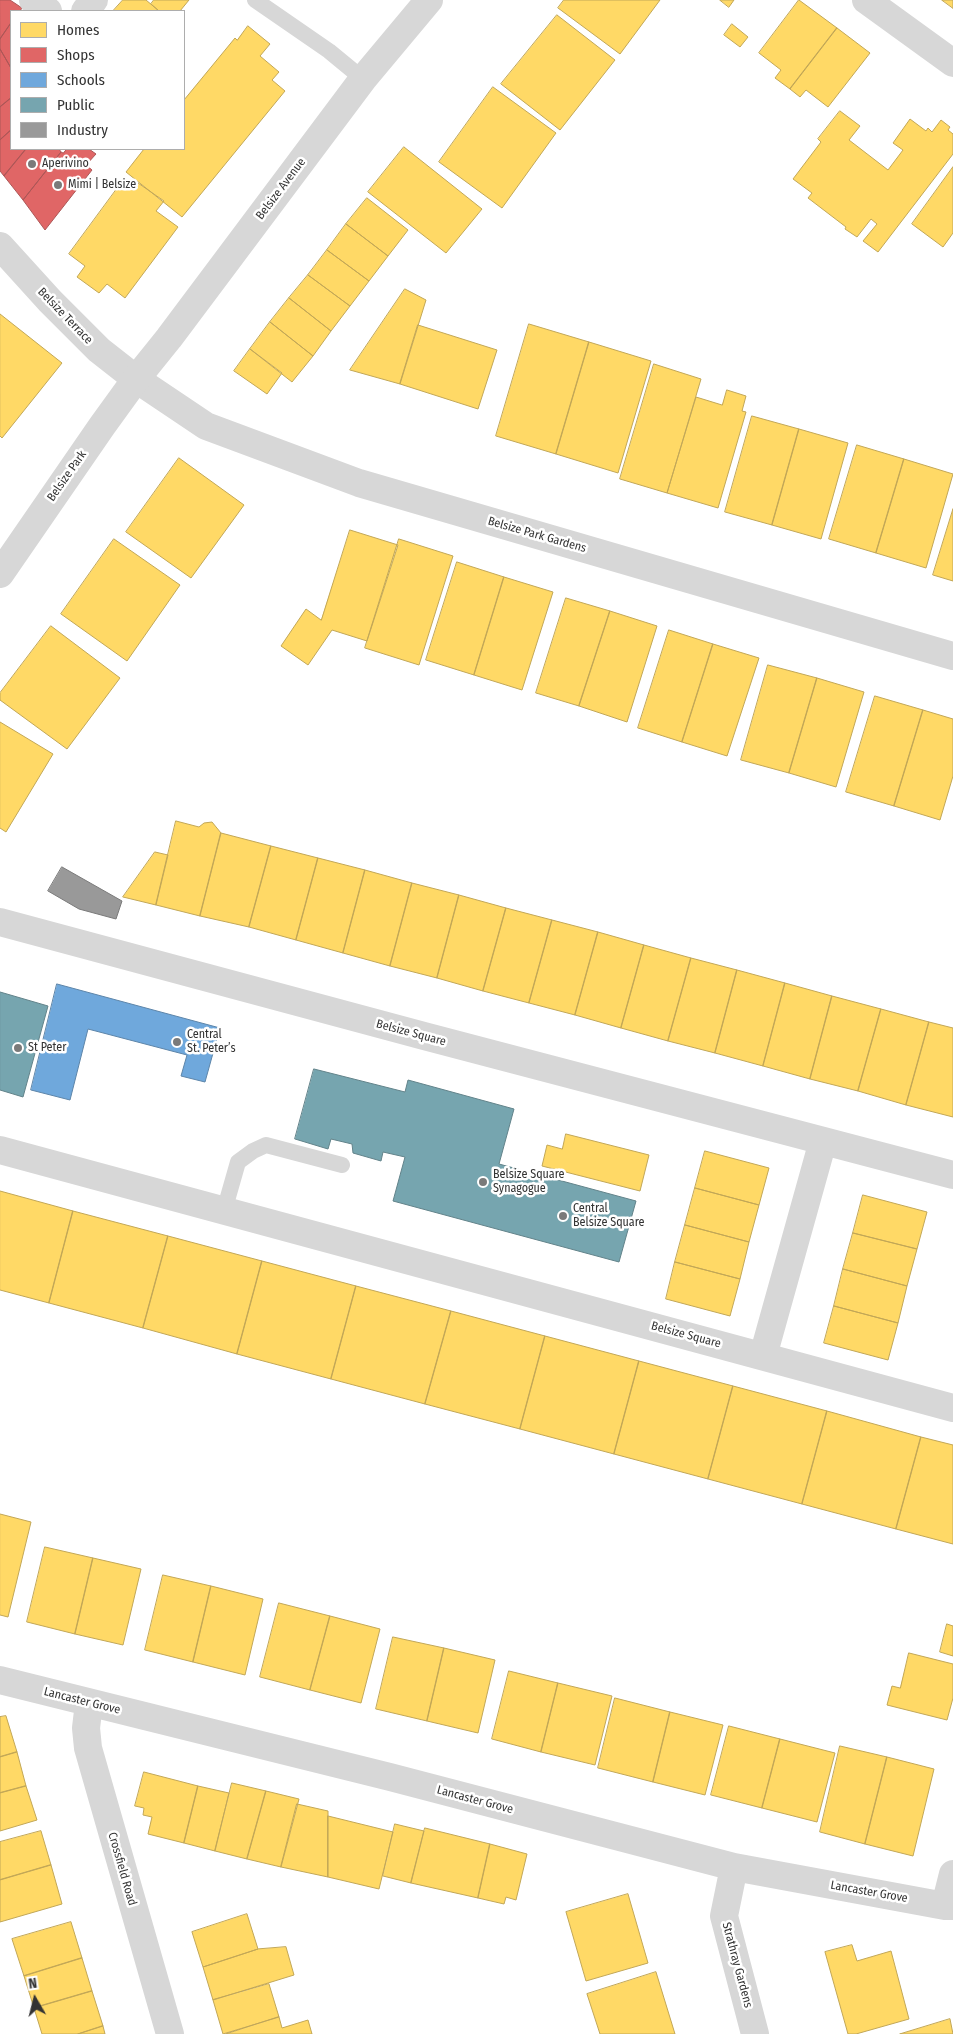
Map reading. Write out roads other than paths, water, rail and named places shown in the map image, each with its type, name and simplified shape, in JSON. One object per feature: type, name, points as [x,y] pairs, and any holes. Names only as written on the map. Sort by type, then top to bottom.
[{"type":"street","points":[[33,0],[47,10]]},
{"type":"street","points":[[86,10],[94,0]]},
{"type":"street","name":"Belsize Avenue","points":[[136,379],[169,338],[363,79],[429,0]]},
{"type":"street","points":[[866,0],[953,63]]},
{"type":"street","name":"Belsize Terrace","points":[[0,246],[50,301],[99,350],[136,379]]},
{"type":"street","name":"Belsize Park","points":[[0,574],[136,379]]},
{"type":"street","name":"Belsize Park Gardens","points":[[136,379],[206,426],[359,483],[953,656]]},
{"type":"street","name":"Belsize Square","points":[[0,922],[953,1175]]},
{"type":"street","points":[[763,1356],[823,1141]]},
{"type":"street","name":"Belsize Square","points":[[0,1150],[953,1408]]},
{"type":"street","name":"Lancaster Grove","points":[[0,1680],[390,1777],[734,1867],[949,1906]]},
{"type":"street","name":"Crossfield Road","points":[[89,1703],[86,1728],[88,1748],[170,2034]]},
{"type":"street","name":"Strathray Gardens","points":[[734,1867],[724,1916],[755,2034]]},
{"type":"street","points":[[949,1906],[953,1874]]},
{"type":"lane","points":[[255,0],[329,51],[363,79]]},
{"type":"lane","points":[[224,1210],[238,1162],[253,1151],[266,1145],[342,1164]]},
{"type":"place","name":"Aperivino","points":[[32,164]]},
{"type":"place","name":"Mimi | Belsize","points":[[58,185]]},
{"type":"place","name":"Central St. Peter’s","points":[[177,1042]]},
{"type":"place","name":"St Peter","points":[[18,1048]]},
{"type":"place","name":"Belsize Square Synagogue","points":[[483,1182]]},
{"type":"place","name":"Central Belsize Square","points":[[563,1216]]}]
